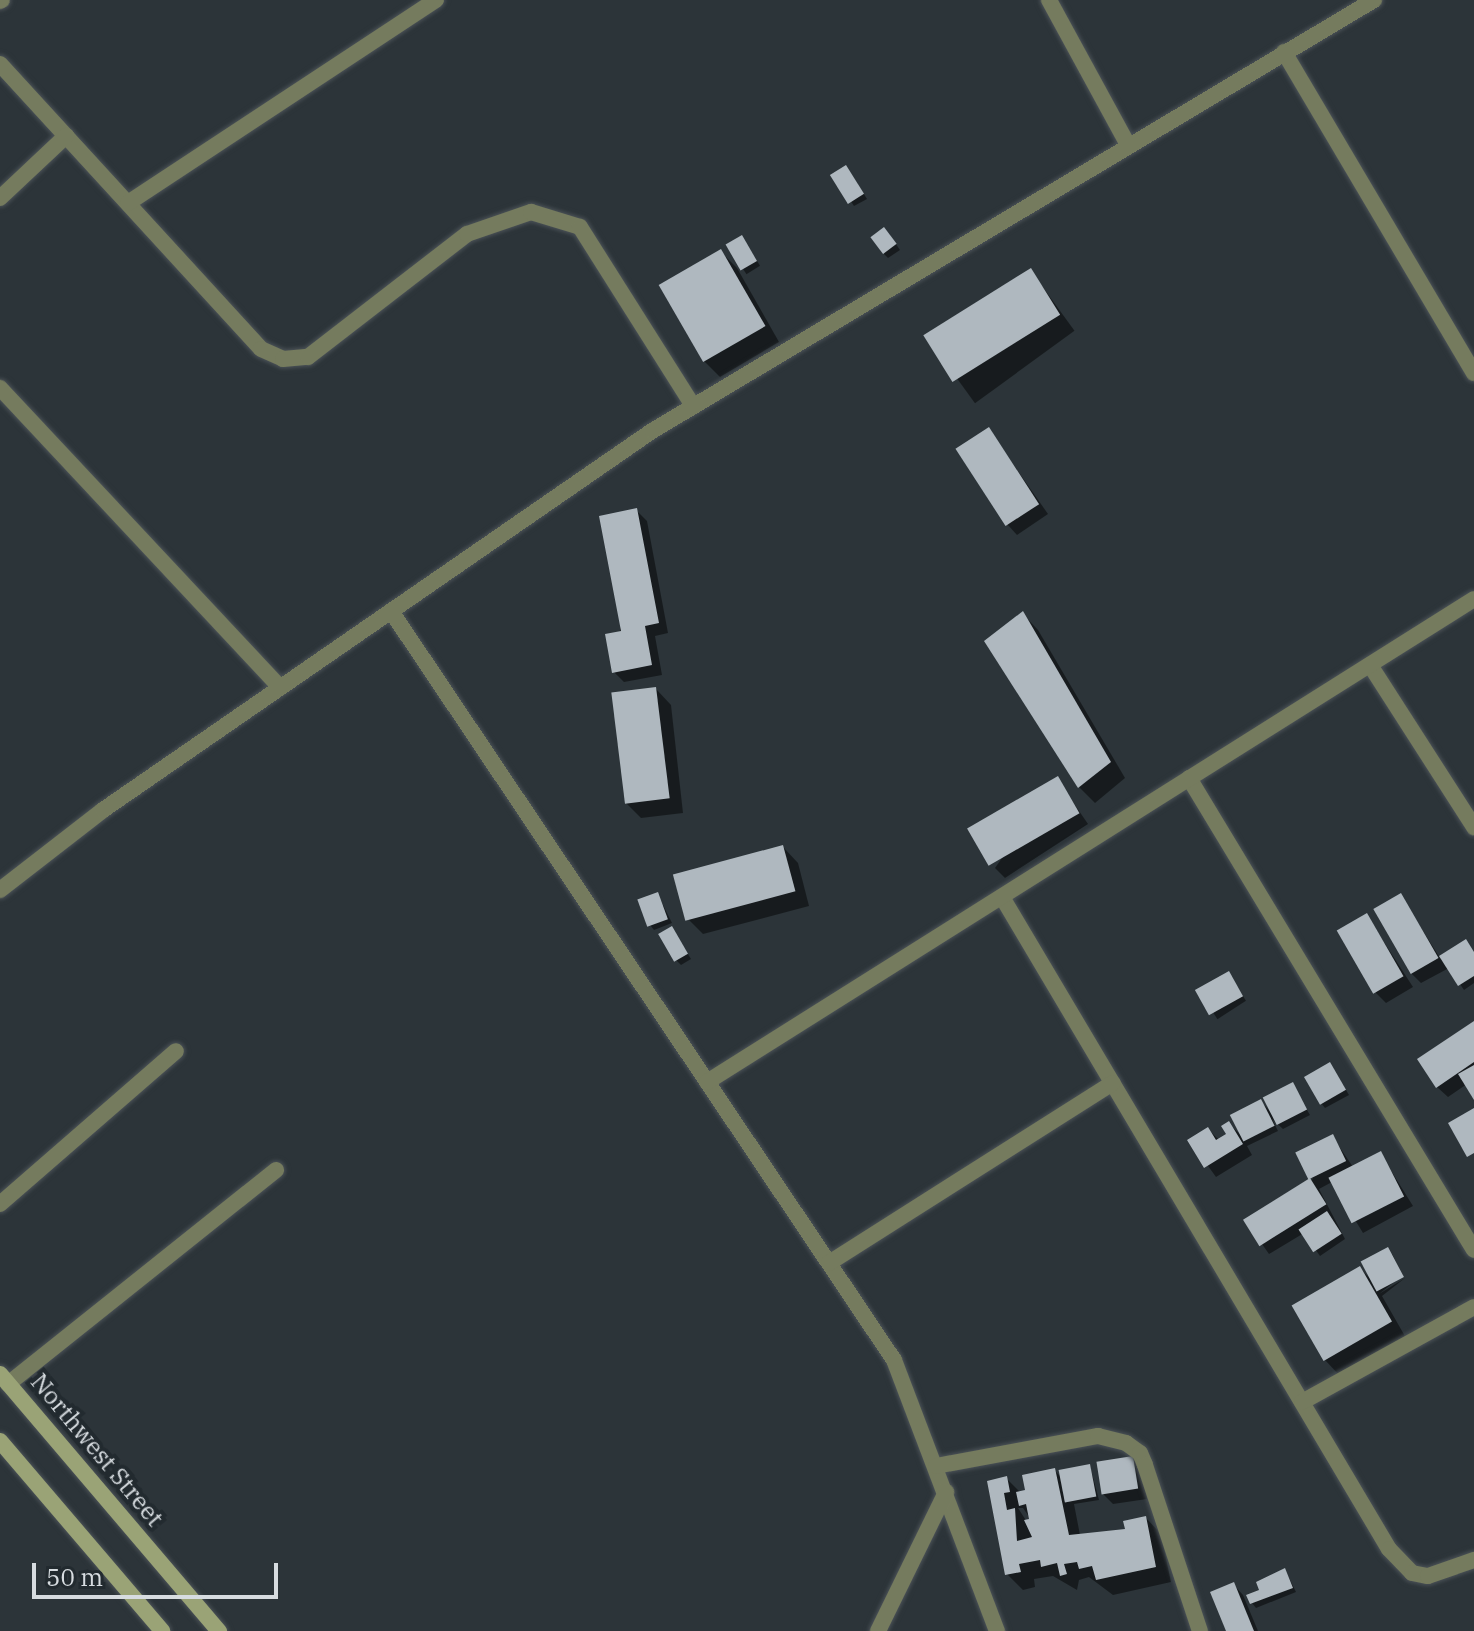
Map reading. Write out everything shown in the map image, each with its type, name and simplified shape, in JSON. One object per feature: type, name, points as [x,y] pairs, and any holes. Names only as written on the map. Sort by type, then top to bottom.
[{"type":"main road","name":"Northwest Street","points":[[4,1379],[219,1631]]},
{"type":"main road","points":[[0,1441],[162,1631]]},
{"type":"street","points":[[128,203],[436,0]]},
{"type":"street","points":[[1049,0],[1128,145]]},
{"type":"street","points":[[0,890],[103,810],[693,406],[1374,0]]},
{"type":"street","points":[[1284,52],[1474,373]]},
{"type":"street","points":[[0,64],[261,349],[283,359],[308,357],[467,234],[531,212],[580,227],[693,406]]},
{"type":"street","points":[[0,198],[66,136]]},
{"type":"street","points":[[0,388],[280,687]]},
{"type":"street","points":[[707,1082],[1474,599]]},
{"type":"street","points":[[391,611],[894,1360],[997,1631]]},
{"type":"street","points":[[1370,665],[1474,827]]},
{"type":"street","points":[[1189,778],[1474,1250]]},
{"type":"street","points":[[1002,897],[1389,1549],[1412,1573],[1428,1576],[1474,1560]]},
{"type":"street","points":[[0,1204],[176,1051]]},
{"type":"street","points":[[829,1263],[1113,1083]]},
{"type":"street","points":[[4,1379],[276,1170]]},
{"type":"street","points":[[1302,1402],[1474,1307]]},
{"type":"street","points":[[936,1466],[1098,1436],[1126,1443],[1140,1453],[1145,1465],[1200,1631]]},
{"type":"street","points":[[878,1631],[946,1492]]},
{"type":"building","points":[[846,165],[864,194],[848,204],[830,175]]},
{"type":"building","points":[[884,227],[897,244],[883,254],[870,237]]},
{"type":"building","points":[[742,235],[757,261],[741,270],[726,244]]},
{"type":"building","points":[[721,249],[766,326],[703,362],[659,285]]},
{"type":"building","points":[[1031,268],[1060,315],[952,382],[923,335]]},
{"type":"building","points":[[989,427],[1039,504],[1006,526],[955,449]]},
{"type":"building","points":[[637,508],[659,623],[645,626],[652,665],[612,673],[605,634],[621,631],[599,516]]},
{"type":"building","points":[[1023,611],[1111,762],[1078,788],[984,641]]},
{"type":"building","points":[[656,687],[670,798],[625,804],[611,692]]},
{"type":"building","points":[[1058,776],[1080,813],[989,866],[967,829]]},
{"type":"building","points":[[783,845],[795,891],[685,921],[673,875]]},
{"type":"building","points":[[658,892],[668,919],[647,927],[637,900]]},
{"type":"building","points":[[1401,893],[1438,958],[1411,974],[1373,909]]},
{"type":"building","points":[[1367,913],[1404,976],[1373,994],[1337,930]]},
{"type":"building","points":[[672,926],[688,954],[674,962],[658,934]]},
{"type":"building","points":[[1466,939],[1474,952],[1474,976],[1458,986],[1439,956]]},
{"type":"building","points":[[1229,971],[1243,996],[1209,1015],[1195,990]]},
{"type":"building","points":[[1474,1021],[1474,1062],[1436,1088],[1417,1059]]},
{"type":"building","points":[[1330,1062],[1346,1090],[1320,1105],[1304,1077]]},
{"type":"building","points":[[1474,1065],[1474,1100],[1458,1074]]},
{"type":"building","points":[[1293,1082],[1307,1110],[1277,1125],[1263,1097]]},
{"type":"building","points":[[1261,1099],[1275,1126],[1243,1142],[1230,1115]]},
{"type":"building","points":[[1474,1108],[1474,1153],[1467,1157],[1448,1123]]},
{"type":"building","points":[[1229,1121],[1243,1144],[1204,1168],[1187,1140],[1208,1127],[1216,1140],[1226,1134],[1221,1126]]},
{"type":"building","points":[[1333,1134],[1346,1161],[1308,1179],[1295,1152]]},
{"type":"building","points":[[1381,1151],[1404,1196],[1352,1223],[1328,1178]]},
{"type":"building","points":[[1310,1178],[1326,1204],[1259,1246],[1243,1220]]},
{"type":"building","points":[[1327,1211],[1342,1234],[1313,1252],[1298,1230]]},
{"type":"building","points":[[1388,1247],[1404,1277],[1377,1292],[1361,1262]]},
{"type":"building","points":[[1360,1266],[1392,1321],[1324,1361],[1292,1306]]},
{"type":"building","points":[[1133,1456],[1138,1489],[1102,1494],[1096,1462]]},
{"type":"building","points":[[1090,1464],[1096,1496],[1065,1502],[1059,1470]]},
{"type":"building","points":[[1055,1468],[1069,1535],[1125,1529],[1123,1521],[1146,1516],[1156,1567],[1096,1580],[1092,1566],[1079,1569],[1077,1562],[1064,1564],[1067,1574],[1060,1576],[1057,1563],[1041,1567],[1040,1560],[1019,1564],[1021,1572],[1005,1575],[987,1481],[1007,1476],[1010,1492],[1004,1493],[1007,1510],[1015,1508],[1017,1541],[1032,1537],[1024,1520],[1029,1519],[1026,1504],[1019,1506],[1016,1492],[1025,1490],[1022,1475]]},
{"type":"building","points":[[1285,1568],[1293,1588],[1250,1604],[1246,1595],[1259,1590],[1256,1582]]},
{"type":"building","points":[[1234,1582],[1254,1631],[1226,1631],[1210,1592]]}]
